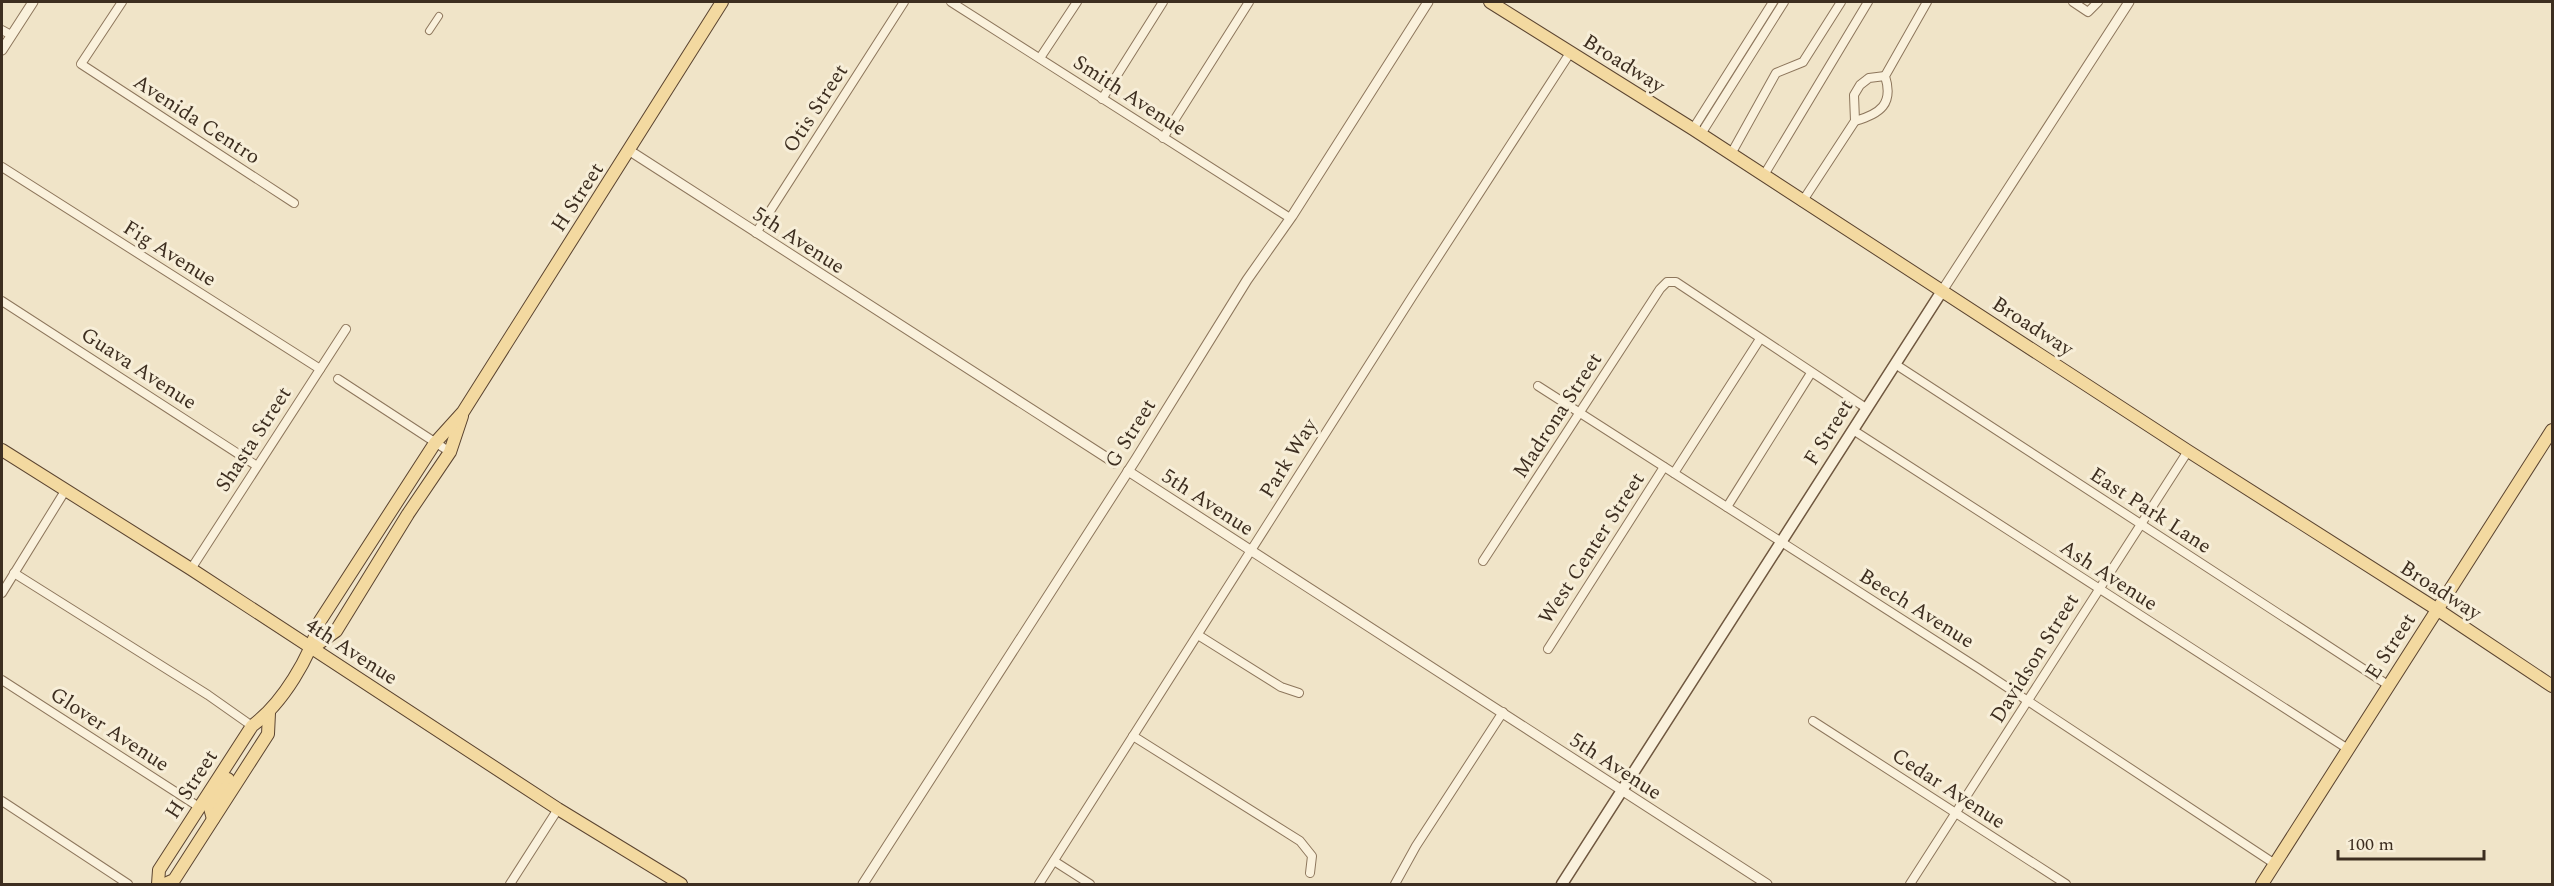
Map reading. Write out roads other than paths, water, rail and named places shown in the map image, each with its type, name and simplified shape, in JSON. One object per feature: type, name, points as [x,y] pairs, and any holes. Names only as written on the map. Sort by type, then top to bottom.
[{"type":"main road","name":"H Street","points":[[158,885],[159,870],[199,807],[252,726],[269,713],[311,649],[320,621],[435,443],[463,412],[722,2]]},
{"type":"main road","name":"Broadway","points":[[1490,2],[1697,132],[2188,452],[2438,610],[2553,687]]},
{"type":"main road","name":"F Street","points":[[1562,885],[1941,291]]},
{"type":"main road","name":"H Street","points":[[311,649],[336,631],[408,514],[450,452],[463,412]]},
{"type":"main road","name":"E Street","points":[[2262,885],[2553,430]]},
{"type":"main road","name":"4th Avenue","points":[[2,450],[191,569],[558,809],[681,885]]},
{"type":"main road","name":"H Street","points":[[165,885],[174,880],[268,734],[269,713]]},
{"type":"main road","points":[[213,819],[210,808],[238,763],[236,752]]},
{"type":"street","points":[[2,50],[33,2]]},
{"type":"street","name":"Avenida Centro","points":[[122,2],[81,64],[294,203]]},
{"type":"street","name":"Otis Street","points":[[756,233],[904,2]]},
{"type":"street","name":"Smith Avenue","points":[[951,2],[1290,218]]},
{"type":"street","points":[[1040,57],[1077,2]]},
{"type":"street","points":[[1102,99],[1163,2]]},
{"type":"street","points":[[1163,138],[1249,2]]},
{"type":"street","name":"G Street","points":[[863,885],[1128,471],[1247,280],[1290,218],[1428,2]]},
{"type":"street","points":[[1697,132],[1773,2]]},
{"type":"street","points":[[1697,132],[1784,2]]},
{"type":"street","points":[[1731,154],[1776,73],[1803,62],[1840,2]]},
{"type":"street","points":[[1764,176],[1868,2]]},
{"type":"street","points":[[1855,121],[1875,115],[1888,98],[1885,76],[1927,2]]},
{"type":"street","points":[[2073,2],[2088,12],[2098,2]]},
{"type":"street","name":"F Street","points":[[1941,291],[2129,2]]},
{"type":"street","points":[[429,31],[439,16]]},
{"type":"street","points":[[2,30],[11,35]]},
{"type":"street","name":"Park Way","points":[[1039,885],[1570,53]]},
{"type":"street","points":[[1803,202],[1855,121],[1854,95],[1860,85],[1869,78],[1885,76]]},
{"type":"street","name":"5th Avenue","points":[[630,151],[1250,552],[1503,712],[1767,885]]},
{"type":"street","name":"Fig Avenue","points":[[2,167],[320,369]]},
{"type":"street","name":"Madrona Street","points":[[1483,561],[1660,289],[1667,282],[1676,282],[1760,339]]},
{"type":"street","name":"Guava Avenue","points":[[2,301],[257,466]]},
{"type":"street","name":"Shasta Street","points":[[191,569],[346,329]]},
{"type":"street","points":[[1760,339],[1866,408]]},
{"type":"street","name":"West Center Street","points":[[1674,473],[1760,339]]},
{"type":"street","name":"East Park Lane","points":[[1895,364],[2388,685]]},
{"type":"street","points":[[1727,507],[1811,373]]},
{"type":"street","points":[[338,379],[450,452]]},
{"type":"street","name":"Beech Avenue","points":[[1538,386],[2029,701],[2275,864]]},
{"type":"street","name":"Ash Avenue","points":[[1853,430],[2348,749]]},
{"type":"street","name":"Davidson Street","points":[[1910,885],[2188,452]]},
{"type":"street","name":"West Center Street","points":[[1548,649],[1664,467]]},
{"type":"street","points":[[2,593],[65,491]]},
{"type":"street","points":[[14,573],[208,695],[252,726]]},
{"type":"street","points":[[1198,635],[1281,687],[1299,693]]},
{"type":"street","name":"Glover Avenue","points":[[2,680],[199,807]]},
{"type":"street","points":[[1395,885],[1416,846],[1503,712]]},
{"type":"street","name":"Cedar Avenue","points":[[1814,721],[2066,885]]},
{"type":"street","points":[[1133,736],[1300,841],[1312,856],[1310,873]]},
{"type":"street","points":[[2,801],[128,885]]},
{"type":"street","points":[[510,885],[558,809]]},
{"type":"street","points":[[1054,861],[1090,885]]}]
